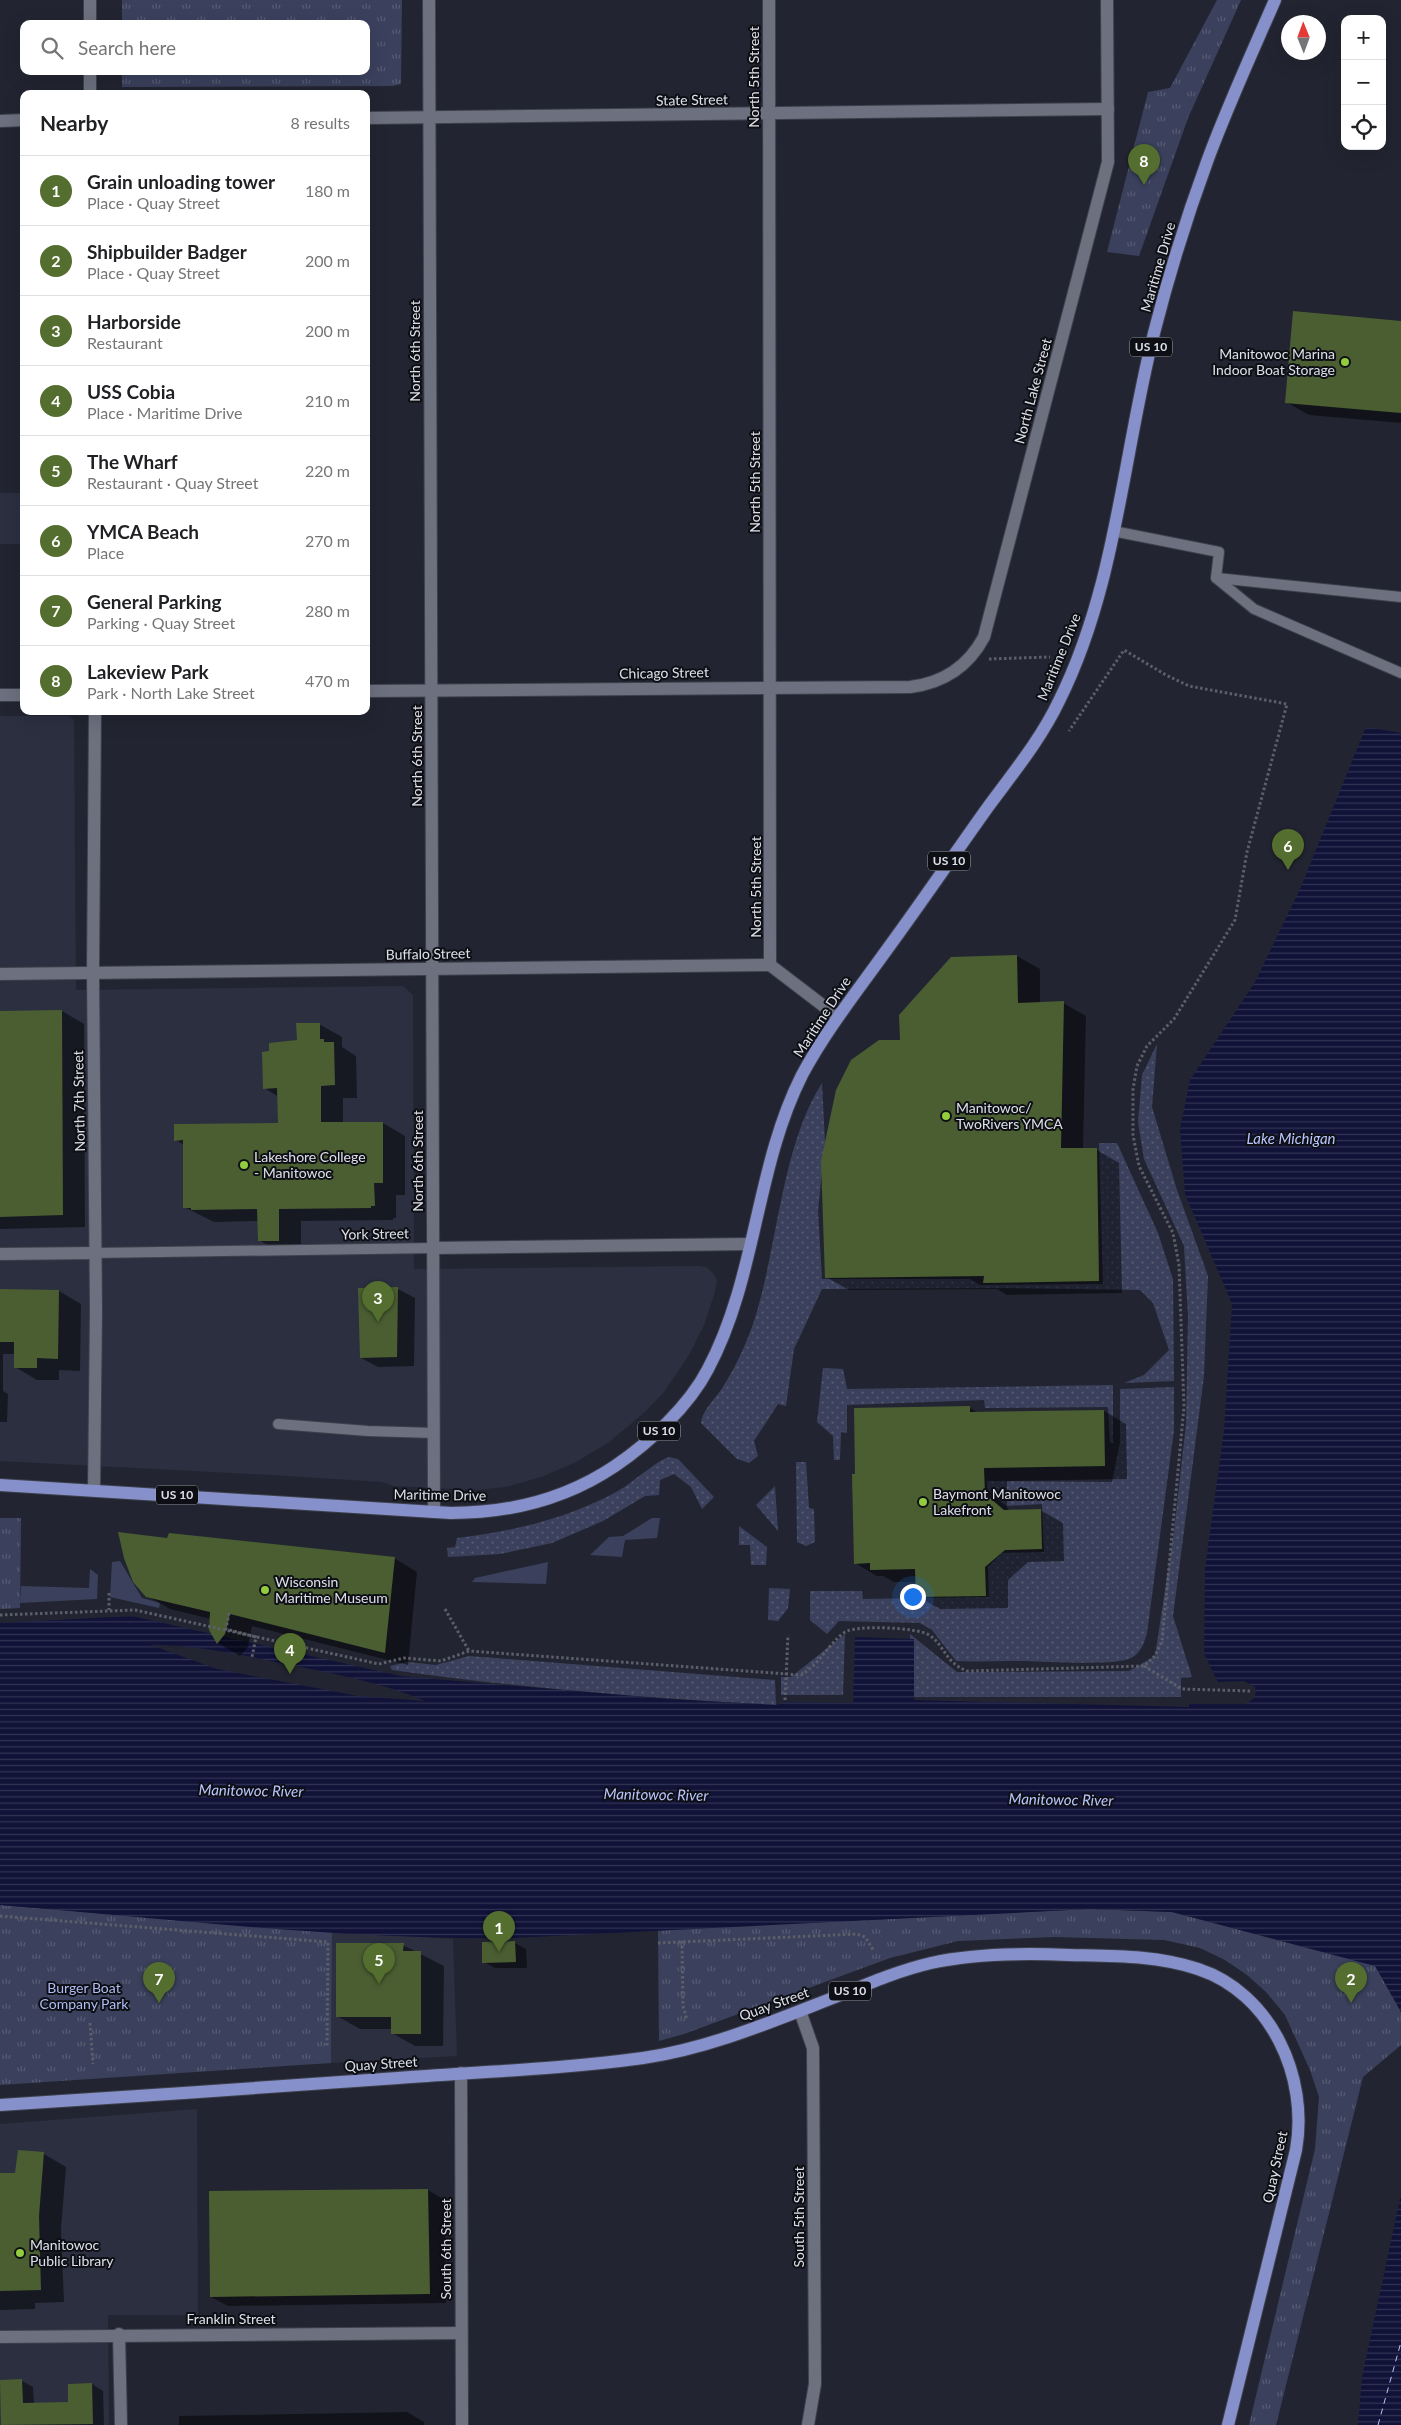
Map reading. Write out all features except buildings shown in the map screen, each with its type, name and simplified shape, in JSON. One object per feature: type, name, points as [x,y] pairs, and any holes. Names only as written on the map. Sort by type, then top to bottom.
[{"type":"main road","name":"Maritime Drive","points":[[0,1485],[434,1512],[493,1511],[547,1499],[592,1480],[646,1443],[670,1420],[707,1372],[724,1332],[750,1244],[778,1133],[800,1079],[838,1017],[1014,771],[1059,703],[1094,612],[1113,531],[1153,336],[1177,250],[1209,157],[1275,0]]},
{"type":"main road","name":"Quay Street","points":[[0,2105],[461,2074],[639,2058],[684,2052],[800,2011],[892,1974],[932,1963],[968,1957],[1076,1955],[1163,1960],[1198,1969],[1220,1978],[1244,1994],[1278,2038],[1295,2090],[1299,2134],[1228,2425]]},
{"type":"street","points":[[90,0],[90,20]]},
{"type":"street","name":"North 6th Street","points":[[429,0],[434,1512]]},
{"type":"street","name":"North 5th Street","points":[[769,0],[770,965]]},
{"type":"street","name":"North Lake Street","points":[[958,669],[971,657],[984,638],[1108,162],[1107,0]]},
{"type":"street","points":[[90,75],[90,90]]},
{"type":"street","name":"State Street","points":[[370,118],[1108,109]]},
{"type":"street","points":[[0,120],[20,120]]},
{"type":"street","name":"Chicago Street","points":[[370,691],[910,687],[926,685],[945,678],[958,669]]},
{"type":"street","points":[[0,695],[20,695]]},
{"type":"street","name":"North 7th Street","points":[[94,1490],[95,1253],[92,973],[95,715]]},
{"type":"street","points":[[770,965],[838,1017]]},
{"type":"street","name":"Buffalo Street","points":[[0,974],[770,965]]},
{"type":"street","name":"York Street","points":[[433,1248],[750,1244]]},
{"type":"street","name":"York Street","points":[[0,1254],[95,1253]]},
{"type":"street","name":"South 5th Street","points":[[800,2011],[813,2048],[815,2384],[808,2425]]},
{"type":"street","name":"South 6th Street","points":[[461,2074],[462,2425]]},
{"type":"street","name":"Franklin Street","points":[[0,2336],[462,2333]]},
{"type":"street","points":[[120,2334],[121,2425]]},
{"type":"lane","points":[[1113,531],[1219,552],[1216,578]]},
{"type":"lane","points":[[1216,578],[1401,596]]},
{"type":"lane","points":[[1216,578],[1254,609],[1401,673]]},
{"type":"lane","name":"York Street","points":[[95,1253],[433,1248]]},
{"type":"lane","points":[[278,1424],[368,1431],[434,1433]]},
{"type":"path","points":[[1069,730],[1124,650],[1166,676],[1189,686],[1287,704],[1247,852],[1235,920],[1174,1020],[1147,1046],[1137,1066],[1133,1089],[1132,1135],[1139,1166],[1173,1233],[1179,1265],[1184,1407],[1162,1641],[1154,1656],[1144,1666]]},
{"type":"path","points":[[988,659],[1050,656]]},
{"type":"path","points":[[109,1593],[109,1610]]},
{"type":"path","points":[[445,1609],[470,1652]]},
{"type":"path","points":[[0,1615],[135,1610],[379,1664],[404,1658],[441,1662],[470,1652],[801,1675],[812,1668],[846,1632],[857,1628],[914,1630],[929,1635],[954,1666],[967,1670],[1144,1666],[1182,1689],[1251,1690]]},
{"type":"path","points":[[229,1614],[226,1629],[256,1637],[252,1657]]},
{"type":"path","points":[[785,1700],[788,1635]]},
{"type":"path","points":[[0,1916],[328,1942],[327,2047]]},
{"type":"path","points":[[658,1943],[857,1934],[865,1937],[874,1951]]},
{"type":"path","points":[[682,1941],[683,2006],[687,2020]]},
{"type":"path","points":[[90,2023],[93,2064]]},
{"type":"shaded area","points":[[0,493],[20,493],[20,544],[0,544]]},
{"type":"shaded area","points":[[0,716],[69,716],[74,720],[76,990],[403,986],[413,995],[414,1269],[698,1266],[706,1267],[714,1274],[717,1281],[715,1292],[704,1325],[689,1355],[664,1392],[646,1411],[608,1443],[576,1462],[544,1476],[506,1487],[475,1490],[393,1486],[382,1482],[271,1475],[0,1461]]},
{"type":"shaded area","points":[[332,1932],[453,1939],[457,2056],[331,2063]]},
{"type":"shaded area","points":[[197,2109],[198,2315],[108,2315],[109,2425],[0,2425],[0,2124]]},
{"type":"green space","points":[[122,0],[402,0],[401,84],[393,86],[122,87],[122,75],[370,75],[370,20],[122,20]]},
{"type":"green space","points":[[1217,0],[1241,0],[1188,118],[1139,256],[1107,252],[1148,92],[1170,88]]},
{"type":"green space","points":[[1157,1044],[1152,1107],[1177,1190],[1208,1276],[1204,1376],[1173,1616],[1192,1677],[1181,1678],[1181,1697],[909,1697],[910,1634],[957,1672],[1129,1671],[1155,1656],[1174,1531],[1186,1424],[1188,1316],[1184,1246],[1144,1159],[1138,1122],[1142,1075]]},
{"type":"green space","points":[[822,1083],[825,1142],[818,1211],[822,1279],[970,1279],[980,1285],[1103,1284],[1099,1143],[1117,1143],[1158,1233],[1173,1279],[1174,1381],[1124,1383],[1144,1375],[1169,1350],[1153,1303],[1140,1290],[999,1288],[822,1289],[794,1349],[786,1406],[778,1404],[754,1441],[758,1456],[749,1463],[737,1459],[701,1423],[702,1418],[732,1371],[752,1327],[761,1297],[788,1169],[808,1109]]},
{"type":"green space","points":[[823,1368],[843,1369],[847,1389],[1113,1385],[1113,1443],[1110,1442],[1108,1407],[985,1408],[984,1400],[847,1405],[847,1433],[841,1432],[840,1460],[834,1460],[833,1436],[817,1422]]},
{"type":"green space","points":[[1174,1387],[1174,1430],[1147,1633],[1142,1647],[1131,1658],[1122,1661],[1091,1663],[956,1661],[932,1630],[920,1623],[839,1621],[827,1634],[810,1620],[810,1591],[862,1591],[863,1599],[989,1597],[988,1567],[1002,1553],[1044,1552],[1042,1504],[1006,1506],[988,1490],[987,1481],[1112,1482],[1120,1442],[1120,1389]]},
{"type":"green space","points":[[669,1457],[678,1459],[714,1497],[702,1509],[691,1487],[674,1474],[660,1480],[659,1495],[645,1496],[603,1521],[552,1543],[500,1554],[448,1557],[447,1548],[455,1547],[457,1538],[499,1532],[540,1522],[579,1509],[618,1491]]},
{"type":"green space","points":[[796,1462],[806,1462],[809,1508],[814,1509],[815,1542],[806,1546],[797,1542]]},
{"type":"green space","points":[[775,1486],[778,1531],[756,1505]]},
{"type":"green space","points":[[0,1518],[21,1518],[20,1608],[0,1609]]},
{"type":"green space","points":[[652,1518],[660,1518],[657,1538],[625,1540],[622,1557],[590,1555],[609,1537],[623,1536]]},
{"type":"green space","points":[[739,1526],[767,1547],[766,1565],[751,1565],[750,1545],[739,1545]]},
{"type":"green space","points":[[120,1561],[142,1598],[160,1603],[159,1608],[110,1597],[112,1562]]},
{"type":"green space","points":[[548,1562],[546,1584],[472,1582],[475,1578]]},
{"type":"green space","points":[[90,1569],[98,1575],[97,1599],[20,1603],[21,1586],[89,1588]]},
{"type":"green space","points":[[769,1588],[790,1589],[788,1608],[778,1621],[768,1620]]},
{"type":"green space","points":[[845,1634],[843,1695],[781,1695],[781,1677],[791,1677]]},
{"type":"green space","points":[[469,1656],[775,1680],[776,1705],[632,1696],[536,1687],[392,1670],[390,1666],[407,1662],[436,1665]]},
{"type":"green space","name":"Burger Boat Company Park","points":[[0,1905],[332,1932],[331,2063],[0,2085]]},
{"type":"green space","points":[[1090,1909],[1172,1912],[1376,1966],[1401,2012],[1401,2045],[1363,2077],[1276,2425],[1249,2425],[1315,2149],[1319,2097],[1310,2070],[1285,2015],[1266,1992],[1247,1975],[1225,1960],[1200,1948],[1164,1940],[1055,1937],[958,1941],[890,1958],[684,2034],[659,2041],[658,1930]]},
{"type":"water","points":[[1366,727],[1401,733],[1401,2012],[1375,1966],[1172,1912],[1090,1909],[514,1938],[450,1938],[257,1928],[0,1905],[0,1623],[132,1616],[401,1676],[667,1699],[776,1705],[785,1702],[853,1703],[855,1637],[914,1639],[914,1700],[1189,1707],[1189,1704],[1245,1704],[1251,1701],[1256,1693],[1255,1687],[1244,1681],[1218,1682],[1204,1654],[1205,1569],[1224,1430],[1232,1304],[1185,1194],[1180,1129],[1190,1080],[1255,982],[1300,889]],"holes":[[[151,1645],[169,1645],[259,1658],[345,1676],[394,1689],[425,1701],[358,1696],[217,1669]]]},
{"type":"water","points":[[1401,2194],[1401,2425],[1358,2425],[1362,2377]]},
{"type":"ferry route","points":[[1378,2425],[1401,2342]]},
{"type":"place","name":"Lakeview Park","points":[[1144,185]]},
{"type":"place","name":"Manitowoc Marina Indoor Boat Storage","points":[[1345,362]]},
{"type":"place","name":"YMCA Beach","points":[[1288,870]]},
{"type":"place","name":"Manitowoc/ TwoRivers YMCA","points":[[946,1116]]},
{"type":"place","name":"Lakeshore College - Manitowoc","points":[[244,1165]]},
{"type":"place","name":"Harborside","points":[[378,1322]]},
{"type":"place","name":"Baymont Manitowoc Lakefront","points":[[923,1502]]},
{"type":"place","name":"Wisconsin Maritime Museum","points":[[265,1590]]},
{"type":"place","name":"USS Cobia","points":[[290,1674]]},
{"type":"place","name":"Grain unloading tower","points":[[499,1952]]},
{"type":"place","name":"The Wharf","points":[[379,1984]]},
{"type":"place","name":"General Parking","points":[[159,2003]]},
{"type":"place","name":"Shipbuilder Badger","points":[[1351,2003]]},
{"type":"place","name":"Manitowoc Public Library","points":[[20,2253]]},
{"type":"water label","name":"Lake Michigan","points":[[1291,1139]]},
{"type":"water label","name":"Manitowoc River","points":[[251,1791]]},
{"type":"water label","name":"Manitowoc River","points":[[656,1795]]},
{"type":"water label","name":"Manitowoc River","points":[[1061,1800]]}]
